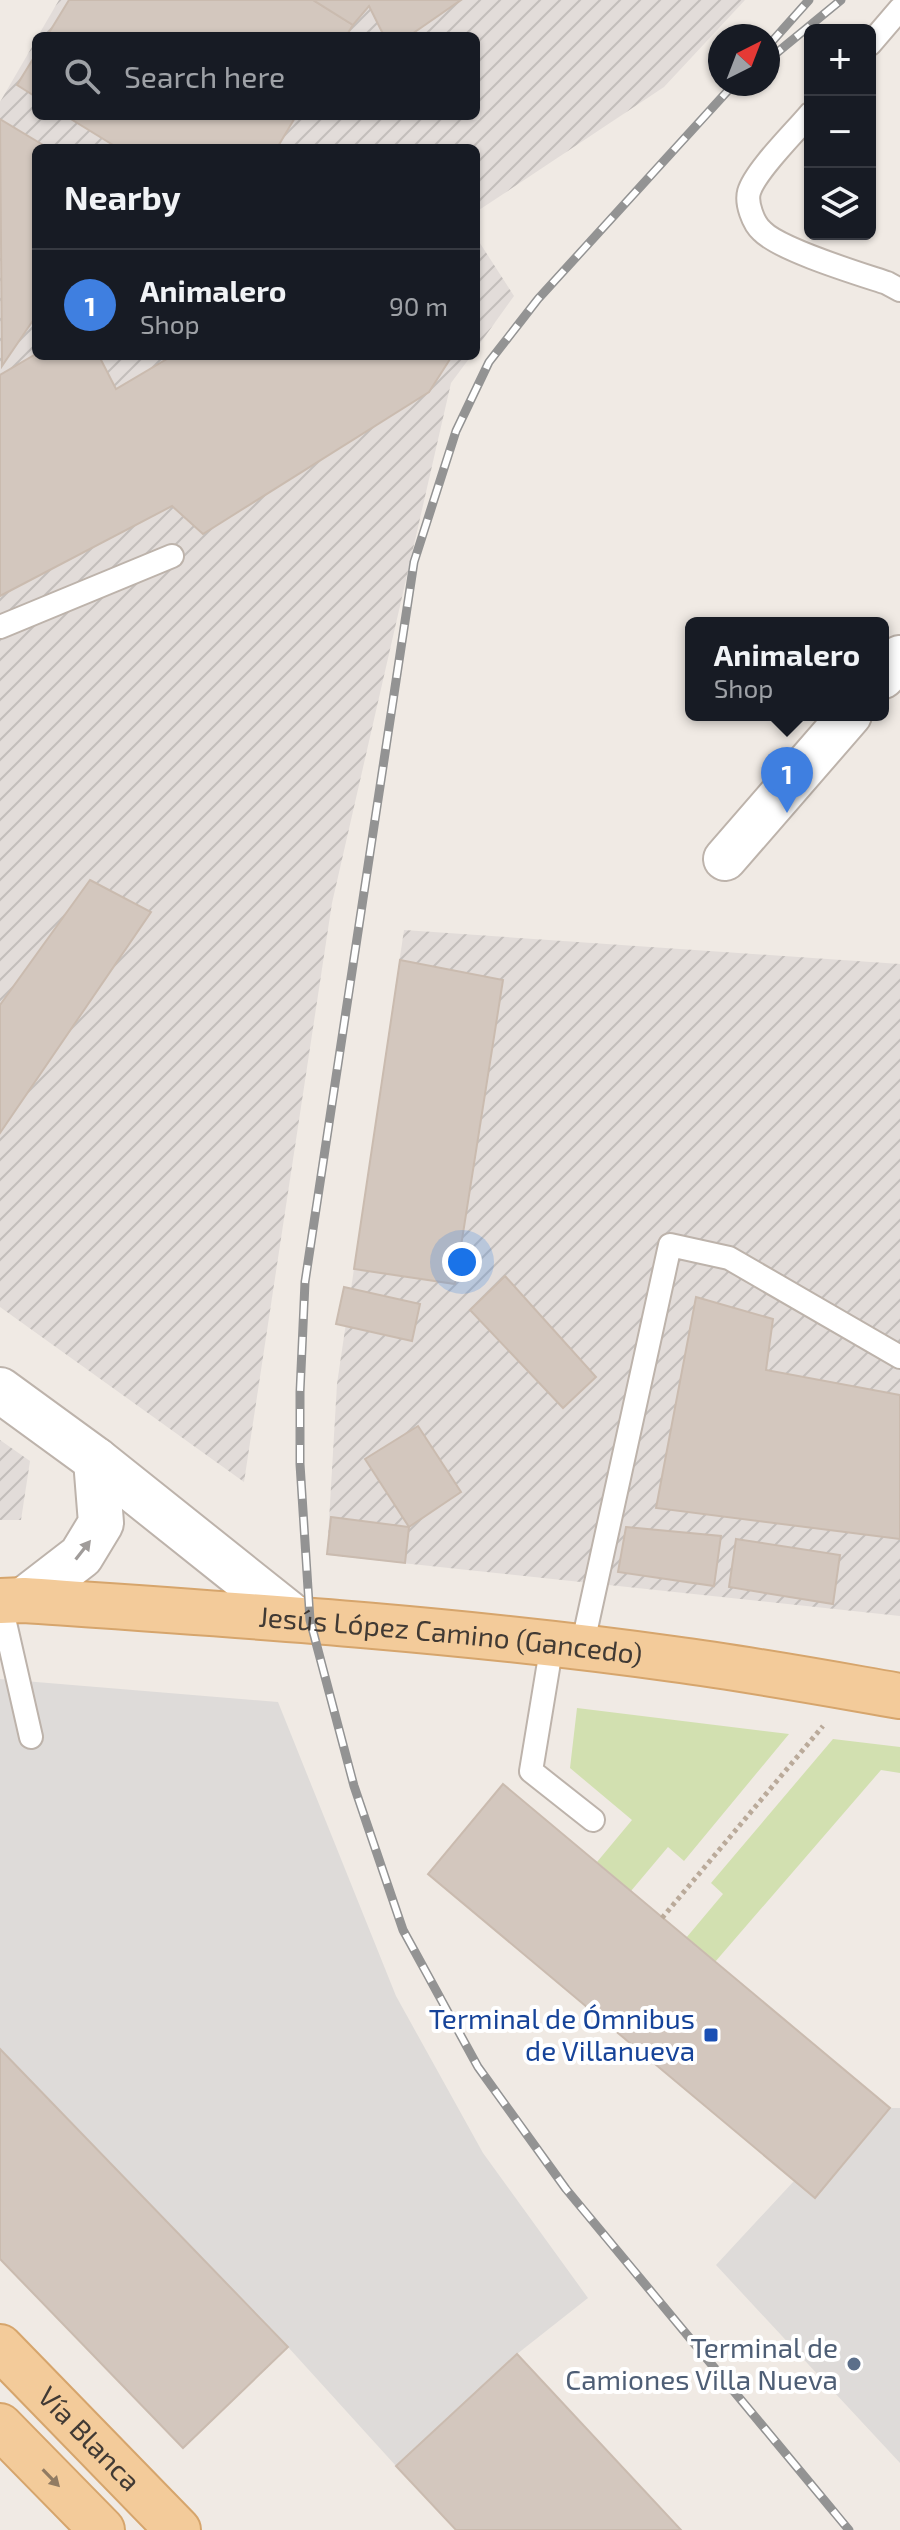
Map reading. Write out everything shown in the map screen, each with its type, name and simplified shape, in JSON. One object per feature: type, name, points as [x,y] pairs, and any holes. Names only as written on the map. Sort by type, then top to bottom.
[{"type":"main road","name":"Jesús López Camino (Gancedo)","points":[[8,1601],[294,1618],[567,1646],[676,1659],[900,1696]]},
{"type":"main road","name":"Vía Blanca","points":[[0,2347],[178,2530]]},
{"type":"main road","name":"Vía Blanca","points":[[0,2426],[102,2530]]},
{"type":"street","points":[[725,859],[845,721]]},
{"type":"street","points":[[0,1390],[96,1460],[294,1618]]},
{"type":"street","points":[[8,1601],[81,1556],[101,1523],[96,1460]]},
{"type":"lane","points":[[876,37],[900,9]]},
{"type":"lane","points":[[804,121],[756,178],[748,194],[751,214],[762,232],[792,249],[900,290]]},
{"type":"lane","points":[[0,627],[172,556]]},
{"type":"lane","points":[[593,1820],[531,1771],[567,1646],[670,1245],[729,1258],[900,1357]]},
{"type":"lane","points":[[8,1601],[31,1737]]},
{"type":"path","points":[[662,1918],[855,1688]]},
{"type":"shaded area","points":[[59,0],[745,0],[723,24],[708,24],[708,40],[664,87],[480,209],[480,144],[32,144],[32,360],[468,360],[451,383],[332,903],[244,1482],[0,1307],[0,102],[32,47],[32,120],[480,120],[480,32],[40,32]]},
{"type":"shaded area","points":[[480,243],[514,296],[480,343]]},
{"type":"shaded area","points":[[404,930],[900,964],[900,1616],[327,1555],[337,1384]]},
{"type":"shaded area","points":[[0,1440],[30,1461],[21,1520],[0,1520]]},
{"type":"shaded area","points":[[0,1679],[278,1702],[396,1996],[483,2153],[588,2298],[517,2354],[396,2466],[288,2347],[0,2049]]},
{"type":"shaded area","name":"Terminal de Camiones Villa Nueva","points":[[890,2108],[900,2108],[900,2463],[716,2265],[794,2181],[815,2197]]},
{"type":"green space","points":[[577,1708],[789,1734],[684,1861],[668,1847],[631,1891],[597,1862],[632,1820],[570,1768]]},
{"type":"green space","points":[[833,1739],[900,1747],[900,1773],[881,1770],[715,1962],[686,1938],[723,1894],[711,1883]]},
{"type":"building","points":[[69,0],[313,0],[353,25],[349,32],[49,32]]},
{"type":"building","points":[[313,0],[461,0],[415,32],[382,32],[369,6],[353,25]]},
{"type":"building","points":[[32,61],[32,94],[17,85]]},
{"type":"building","points":[[0,119],[41,144],[32,144],[32,322],[2,366]]},
{"type":"building","points":[[72,120],[294,120],[279,144],[112,144]]},
{"type":"building","points":[[32,356],[32,360],[101,360],[116,389],[165,360],[449,360],[429,392],[203,534],[172,506],[0,596],[0,375]]},
{"type":"building","points":[[90,880],[151,912],[0,1133],[0,1005]]},
{"type":"building","points":[[400,960],[503,980],[455,1284],[354,1269]]},
{"type":"building","points":[[505,1276],[596,1377],[563,1408],[470,1310]]},
{"type":"building","points":[[344,1287],[420,1304],[412,1341],[336,1324]]},
{"type":"building","points":[[696,1297],[773,1319],[766,1370],[900,1395],[900,1539],[656,1508]]},
{"type":"building","points":[[418,1426],[461,1492],[409,1527],[365,1459]]},
{"type":"building","points":[[331,1517],[409,1527],[405,1563],[327,1554]]},
{"type":"building","points":[[626,1527],[721,1536],[714,1586],[618,1572]]},
{"type":"building","points":[[736,1539],[840,1555],[833,1604],[729,1587]]},
{"type":"building","name":"Terminal de Ómnibus de Villanueva","points":[[503,1784],[890,2108],[815,2198],[428,1874]]},
{"type":"building","points":[[0,2049],[288,2347],[183,2448],[0,2259]]},
{"type":"building","points":[[517,2354],[681,2530],[456,2530],[396,2466]]},
{"type":"railway","points":[[780,33],[809,0]]},
{"type":"railway","points":[[780,50],[841,0]]},
{"type":"railway","points":[[723,96],[538,299],[489,362],[456,431],[414,562],[305,1282],[300,1464],[310,1620],[354,1786],[403,1930],[478,2067],[566,2189],[849,2530]]},
{"type":"place","name":"Animalero","points":[[787,813]]},
{"type":"place","name":"Terminal de Ómnibus de Villanueva","points":[[711,2035]]},
{"type":"place","name":"Terminal de Camiones Villa Nueva","points":[[854,2364]]}]
